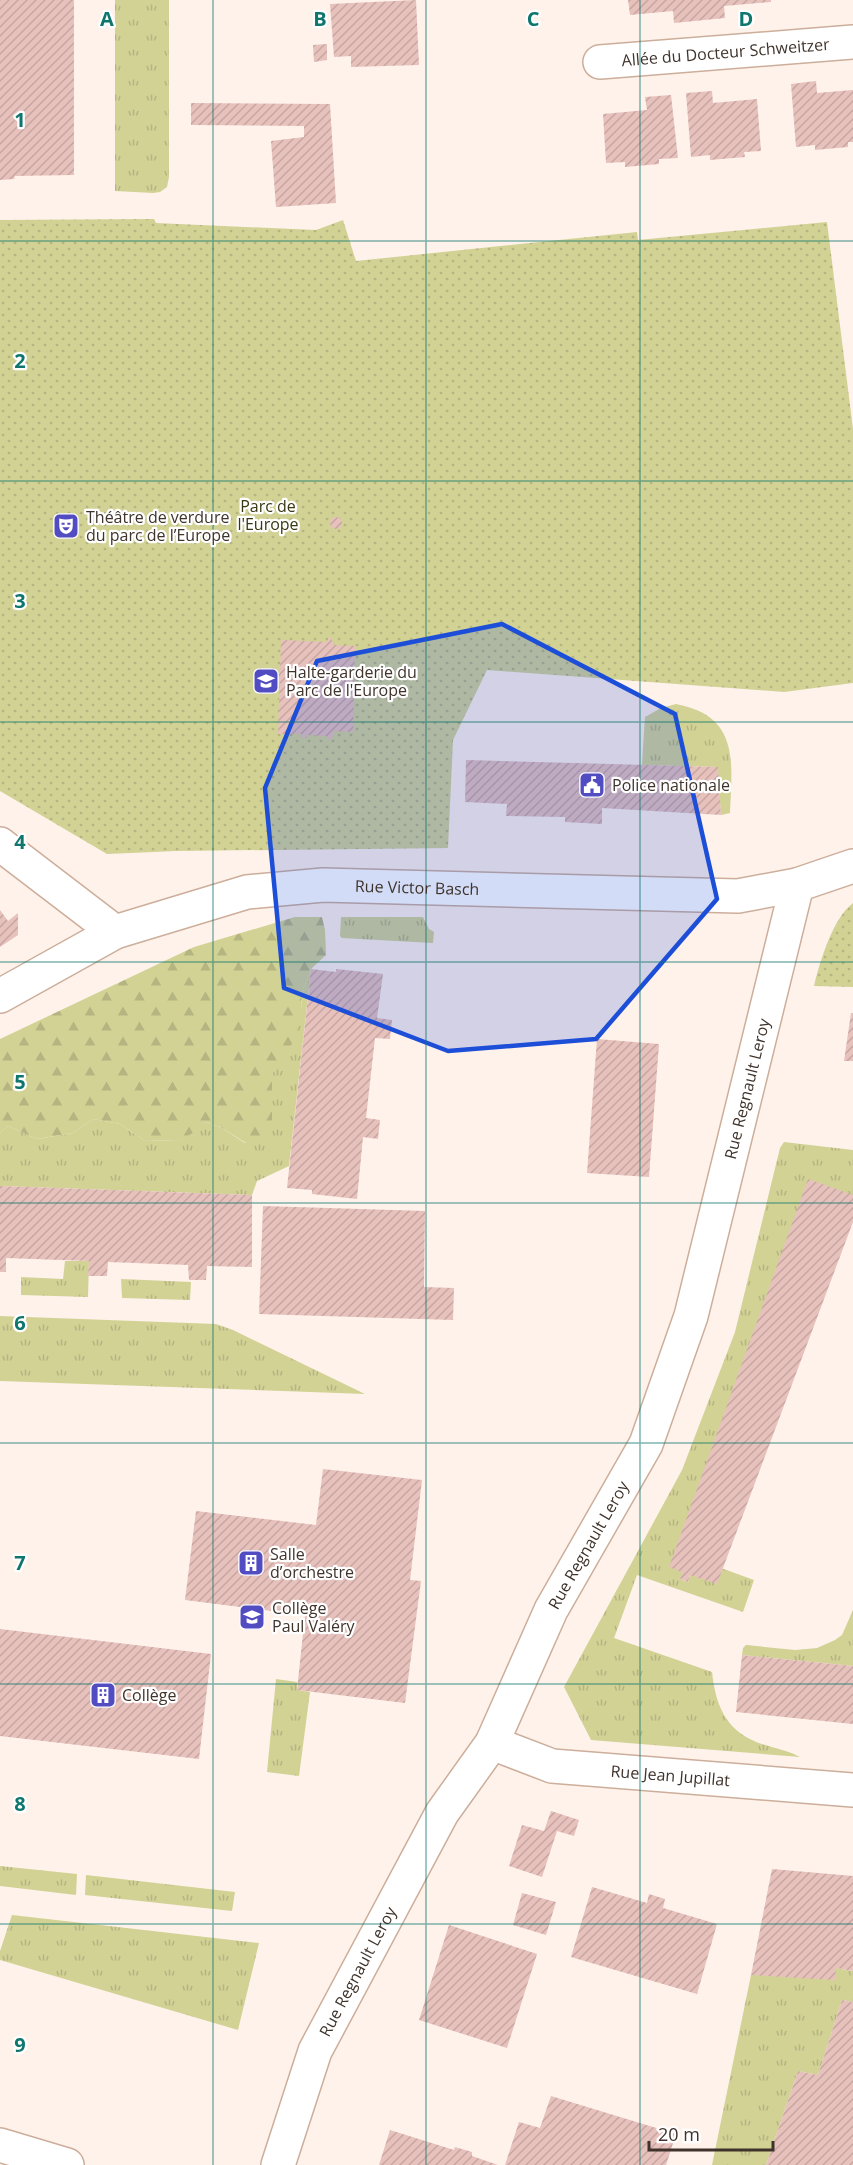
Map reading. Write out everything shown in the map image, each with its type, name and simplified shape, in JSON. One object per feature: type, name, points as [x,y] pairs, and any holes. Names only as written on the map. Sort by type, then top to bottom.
[{"type":"street","name":"Allée du Docteur Schweitzer","points":[[600,62],[853,42]]},
{"type":"street","points":[[0,844],[115,932]]},
{"type":"street","name":"Rue Victor Basch","points":[[0,996],[115,932],[247,892],[314,886],[738,896],[797,885],[853,866]]},
{"type":"street","name":"Rue Regnault Leroy","points":[[278,2165],[315,2051],[442,1813],[492,1743],[551,1610],[646,1444],[691,1316],[797,885]]},
{"type":"street","name":"Rue Jean Jupillat","points":[[492,1743],[552,1766],[853,1790]]},
{"type":"street","points":[[0,2145],[67,2165]]},
{"type":"highlighted area","points":[[502,624],[675,714],[717,899],[596,1039],[448,1051],[284,988],[265,788],[317,661]]},
{"type":"green space","points":[[115,0],[169,0],[169,177],[167,187],[160,192],[115,191]]},
{"type":"green space","name":"Parc de l'Europe","points":[[154,219],[156,223],[316,230],[343,220],[356,261],[637,232],[638,240],[827,222],[853,429],[853,683],[784,692],[487,670],[453,740],[448,848],[107,854],[0,791],[0,220]]},
{"type":"green space","points":[[676,704],[697,710],[712,719],[722,730],[731,759],[730,813],[721,815],[717,767],[642,765],[645,717],[661,708]]},
{"type":"green space","points":[[853,903],[853,987],[814,986],[833,929]]},
{"type":"green space","points":[[295,917],[322,917],[326,955],[311,969],[302,992],[301,1010],[293,1042],[272,1074],[272,1120],[263,1137],[246,1143],[222,1128],[205,1122],[200,1129],[180,1140],[145,1141],[120,1124],[93,1119],[73,1133],[37,1139],[8,1126],[0,1133],[0,1039],[194,947]]},
{"type":"green space","points":[[341,917],[423,917],[429,929],[434,932],[433,943],[342,938],[340,936]]},
{"type":"green space","points":[[311,969],[289,1166],[257,1181],[252,1195],[0,1186],[0,1133],[8,1126],[37,1139],[73,1133],[93,1119],[120,1124],[145,1141],[180,1140],[205,1122],[222,1128],[245,1143],[272,1120],[272,1074],[301,1010],[302,992]]},
{"type":"green space","points":[[784,1142],[853,1150],[853,1195],[680,1579],[688,1582],[690,1575],[721,1568],[754,1580],[743,1612],[637,1575],[614,1638],[712,1672],[721,1709],[734,1728],[755,1742],[800,1757],[591,1740],[564,1687],[682,1470],[735,1332],[780,1148]]},
{"type":"green space","points":[[65,1261],[89,1261],[88,1297],[21,1295],[21,1277],[63,1279]]},
{"type":"green space","points":[[121,1279],[191,1282],[190,1300],[122,1298]]},
{"type":"green space","points":[[0,1316],[216,1324],[365,1394],[0,1381]]},
{"type":"green space","points":[[853,1610],[853,1666],[742,1655],[746,1645],[795,1650],[817,1648],[842,1635]]},
{"type":"green space","points":[[276,1679],[297,1682],[297,1690],[310,1692],[299,1776],[267,1772]]},
{"type":"green space","points":[[0,1866],[77,1874],[76,1895],[0,1886]]},
{"type":"green space","points":[[86,1875],[235,1892],[232,1911],[85,1895]]},
{"type":"green space","points":[[12,1915],[259,1943],[238,2030],[0,1960],[0,1951]]},
{"type":"green space","points":[[836,1968],[853,1971],[853,2002],[842,2000],[818,2075],[798,2071],[766,2165],[712,2165],[751,1975]]},
{"type":"building","points":[[0,0],[74,0],[74,175],[15,176],[14,179],[0,180]]},
{"type":"building","points":[[416,0],[419,65],[351,67],[351,56],[334,57],[330,4]]},
{"type":"building","points":[[628,0],[771,0],[771,2],[724,6],[725,18],[674,23],[673,11],[630,15]]},
{"type":"building","points":[[327,44],[327,60],[314,62],[313,45]]},
{"type":"building","points":[[816,81],[817,93],[853,90],[853,142],[848,142],[848,147],[815,150],[815,145],[796,147],[791,84]]},
{"type":"building","points":[[712,91],[713,103],[757,99],[761,151],[744,152],[745,157],[710,160],[710,155],[691,157],[686,93]]},
{"type":"building","points":[[671,95],[678,158],[659,159],[659,164],[625,167],[625,162],[606,163],[603,114],[647,110],[645,97]]},
{"type":"building","points":[[191,103],[330,104],[336,203],[276,207],[271,141],[304,137],[304,126],[191,125]]},
{"type":"building","points":[[338,517],[342,523],[338,529],[334,529],[330,521]]},
{"type":"building","points":[[328,638],[331,638],[334,645],[355,646],[353,732],[334,731],[331,739],[328,739],[328,736],[307,735],[306,738],[302,738],[302,734],[278,734],[281,640],[328,642]]},
{"type":"building","name":"Police nationale","points":[[466,760],[718,767],[721,815],[602,808],[602,824],[565,822],[565,817],[506,816],[507,804],[465,802]]},
{"type":"building","points":[[0,910],[8,921],[18,913],[18,935],[0,947]]},
{"type":"building","points":[[311,969],[383,974],[377,1018],[392,1020],[390,1039],[375,1038],[366,1118],[380,1120],[378,1139],[363,1137],[357,1199],[312,1194],[312,1190],[287,1188]]},
{"type":"building","points":[[851,1013],[853,1013],[853,1061],[844,1061]]},
{"type":"building","points":[[597,1039],[659,1044],[649,1177],[587,1173]]},
{"type":"building","points":[[808,1179],[853,1195],[853,1222],[717,1584],[690,1575],[688,1582],[680,1579],[682,1572],[669,1567]]},
{"type":"building","points":[[0,1186],[252,1195],[252,1267],[207,1266],[206,1280],[189,1280],[188,1265],[108,1262],[107,1276],[88,1276],[89,1261],[6,1258],[6,1272],[0,1272]]},
{"type":"building","points":[[263,1206],[425,1211],[424,1287],[454,1288],[453,1320],[259,1314]]},
{"type":"building","points":[[323,1469],[422,1480],[410,1580],[421,1581],[405,1703],[297,1690],[305,1615],[185,1600],[196,1511],[316,1525]]},
{"type":"building","name":"Collège","points":[[0,1629],[211,1654],[199,1759],[0,1736]]},
{"type":"building","points":[[742,1655],[853,1666],[853,1724],[736,1712]]},
{"type":"building","points":[[551,1811],[579,1820],[574,1836],[557,1831],[542,1877],[509,1866],[522,1825],[544,1831]]},
{"type":"building","points":[[772,1869],[853,1876],[853,1971],[836,1968],[835,1980],[751,1975]]},
{"type":"building","points":[[592,1887],[647,1903],[649,1894],[665,1899],[663,1908],[717,1924],[697,1994],[571,1957]]},
{"type":"building","points":[[522,1893],[556,1902],[546,1935],[513,1925]]},
{"type":"building","points":[[449,1925],[537,1954],[507,2048],[419,2020]]},
{"type":"building","points":[[842,2000],[853,2002],[853,2165],[766,2165],[798,2071],[818,2075]]},
{"type":"building","points":[[551,2096],[676,2134],[666,2165],[505,2165],[519,2122],[540,2128]]},
{"type":"building","points":[[390,2130],[454,2150],[455,2147],[472,2152],[472,2156],[498,2165],[379,2165]]},
{"type":"place","name":"Théâtre de verdure du parc de l’Europe","points":[[66,526]]},
{"type":"place","name":"Halte-garderie du Parc de l'Europe","points":[[266,681]]},
{"type":"place","name":"Police nationale","points":[[592,785]]},
{"type":"place","name":"Salle d’orchestre","points":[[251,1563]]},
{"type":"place","name":"Collège Paul Valéry","points":[[252,1617]]},
{"type":"place","name":"Collège","points":[[103,1695]]}]
